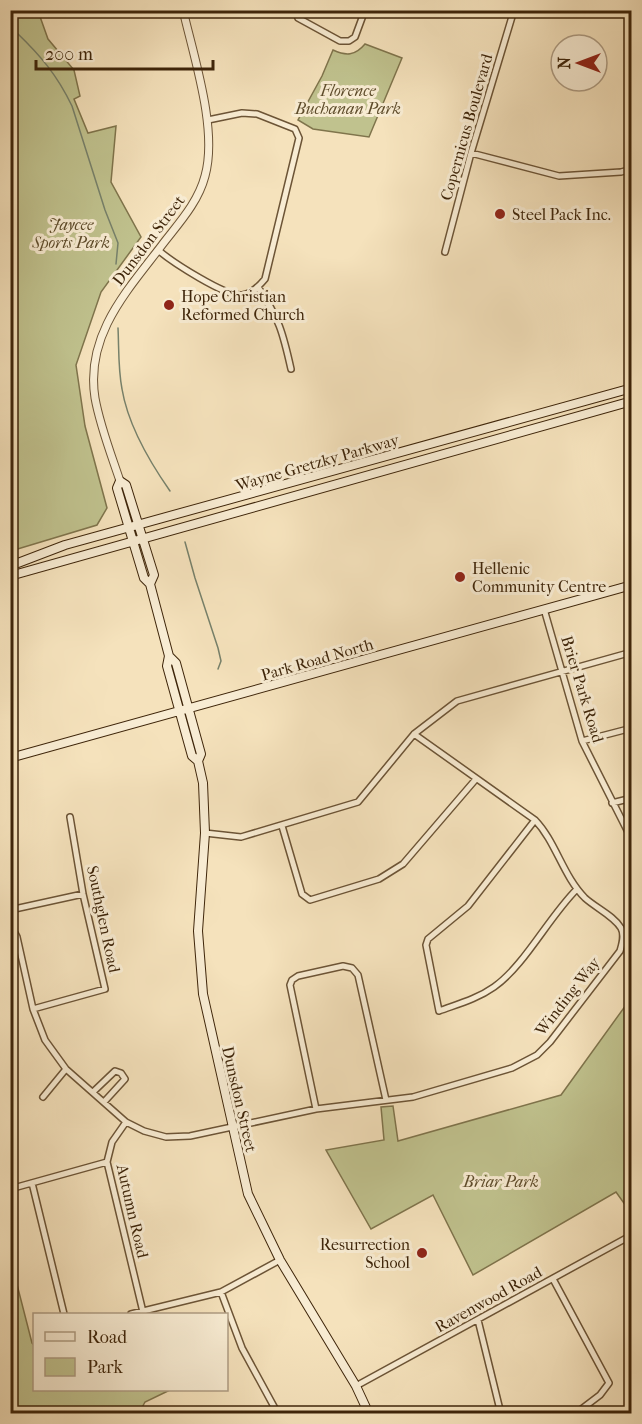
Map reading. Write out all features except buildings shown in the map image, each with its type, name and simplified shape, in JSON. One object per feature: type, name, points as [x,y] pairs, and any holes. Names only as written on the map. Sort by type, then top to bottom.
[{"type":"main road","name":"Wayne Gretzky Parkway","points":[[10,566],[65,545],[632,388]]},
{"type":"main road","name":"Wayne Gretzky Parkway","points":[[10,576],[632,401]]},
{"type":"main road","name":"Dunsdon Street","points":[[150,584],[154,575],[126,485],[120,481],[117,488],[144,578],[150,584],[169,656],[167,666],[185,709],[192,756],[198,761],[203,783],[205,833],[198,931],[203,994],[248,1194],[280,1260],[356,1386],[367,1413]]},
{"type":"main road","name":"Park Road North","points":[[10,758],[632,585]]},
{"type":"street","name":"Dunsdon Street","points":[[120,481],[95,399],[94,356],[117,304],[195,202],[205,177],[210,151],[207,120],[183,10]]},
{"type":"street","points":[[295,10],[298,18],[340,41],[349,41],[355,37],[365,10]]},
{"type":"street","name":"Copernicus Boulevard","points":[[445,252],[471,153],[514,10]]},
{"type":"street","points":[[158,250],[226,292],[243,296],[258,287],[265,279],[299,138],[296,129],[257,114],[242,113],[207,120]]},
{"type":"street","points":[[471,153],[559,176],[621,172],[632,169]]},
{"type":"street","points":[[258,287],[274,311],[282,329],[291,369]]},
{"type":"street","name":"Brier Park Road","points":[[544,609],[582,741],[632,840]]},
{"type":"street","points":[[205,833],[241,837],[358,802],[414,734],[456,701],[632,652]]},
{"type":"street","points":[[582,741],[632,728]]},
{"type":"street","name":"Winding Way","points":[[10,924],[17,937],[33,1010],[45,1040],[66,1069],[126,1122],[144,1131],[166,1137],[190,1136],[316,1109],[413,1097],[512,1068],[537,1054],[550,1042],[614,959],[623,941],[620,927],[577,889],[546,831],[535,820],[414,734]]},
{"type":"street","points":[[282,826],[302,894],[310,900],[379,879],[403,864],[476,779]]},
{"type":"street","points":[[612,803],[632,798]]},
{"type":"street","name":"Southglen Road","points":[[33,1010],[105,989],[83,894],[70,818]]},
{"type":"street","points":[[535,820],[468,906],[428,939],[426,945],[439,1011],[475,998],[508,976],[564,902],[577,889]]},
{"type":"street","points":[[10,910],[83,894]]},
{"type":"street","points":[[316,1109],[290,985],[292,980],[298,976],[343,966],[352,968],[358,975],[386,1100]]},
{"type":"street","points":[[43,1097],[66,1069]]},
{"type":"street","points":[[93,1092],[114,1071],[121,1073],[125,1079],[104,1102]]},
{"type":"street","name":"Autumn Road","points":[[126,1122],[112,1142],[107,1162],[142,1312]]},
{"type":"street","points":[[10,1189],[107,1162]]},
{"type":"street","points":[[32,1183],[64,1313]]},
{"type":"street","name":"Ravenwood Road","points":[[356,1386],[632,1235]]},
{"type":"street","points":[[136,1313],[221,1292],[280,1260]]},
{"type":"street","points":[[553,1279],[609,1383],[600,1395],[575,1413]]},
{"type":"street","points":[[221,1292],[242,1348],[278,1413]]},
{"type":"street","points":[[478,1320],[501,1413]]},
{"type":"green space","name":"Jaycee Sports Park","points":[[11,10],[38,11],[48,39],[74,70],[80,96],[74,99],[88,133],[116,126],[111,182],[141,237],[101,292],[76,365],[85,426],[107,508],[97,525],[11,551]]},
{"type":"green space","name":"Florence Buchanan Park","points":[[365,44],[402,58],[369,137],[313,129],[298,120],[333,50],[350,54],[358,51]]},
{"type":"green space","name":"Briar Park","points":[[631,998],[631,1213],[616,1192],[473,1275],[433,1195],[371,1229],[326,1150],[384,1140],[381,1107],[393,1106],[398,1141],[561,1095]]},
{"type":"green space","points":[[11,1261],[33,1344],[33,1391],[168,1391],[145,1402],[139,1413],[11,1413]]},
{"type":"waterway","points":[[10,29],[16,32],[48,66],[72,106],[105,210],[118,243],[116,264]]},
{"type":"waterway","points":[[118,328],[119,366],[129,416],[147,455],[170,491]]},
{"type":"waterway","points":[[185,542],[218,648],[221,661],[218,669]]},
{"type":"place","name":"Steel Pack Inc.","points":[[500,214]]},
{"type":"place","name":"Hope Christian Reformed Church","points":[[169,305]]},
{"type":"place","name":"Hellenic Community Centre","points":[[460,577]]},
{"type":"place","name":"Resurrection School","points":[[422,1253]]}]
